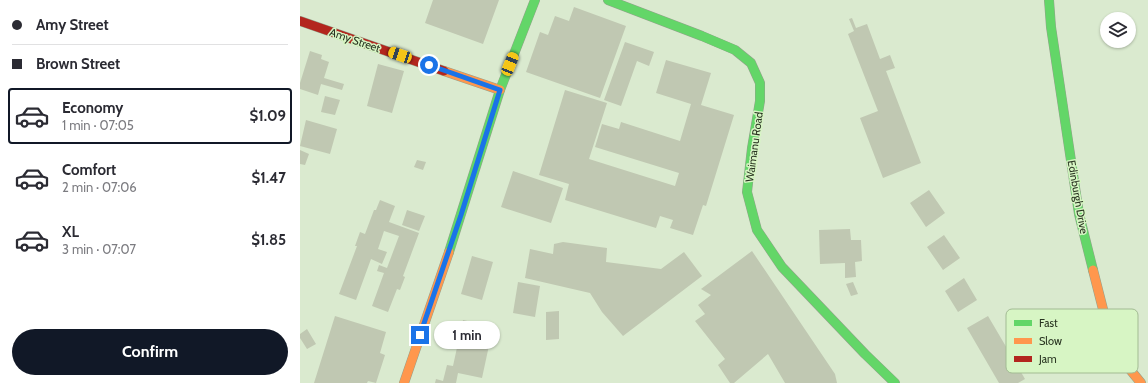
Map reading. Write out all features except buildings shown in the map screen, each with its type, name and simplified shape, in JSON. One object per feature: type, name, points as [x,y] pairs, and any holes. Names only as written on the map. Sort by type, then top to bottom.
[{"type":"main road","points":[[404,383],[459,222],[500,90],[535,0]]},
{"type":"main road","name":"Waimanu Road","points":[[608,0],[735,50],[751,63],[760,83],[760,101],[752,148],[747,192],[757,230],[782,267],[865,354],[895,383]]},
{"type":"main road","name":"Edinburgh Drive","points":[[1049,0],[1052,34],[1081,221],[1103,309]]},
{"type":"main road","name":"Amy Street","points":[[300,21],[500,90]]},
{"type":"main road","name":"Edinburgh Drive","points":[[1133,373],[1141,383]]},
{"type":"traffic: fast","points":[[449,252],[500,90],[535,0]]},
{"type":"traffic: fast","points":[[608,0],[735,50],[751,63],[760,83],[760,101],[752,148],[747,192],[757,230],[782,267],[865,354],[895,383]]},
{"type":"traffic: fast","points":[[1049,0],[1051,27],[1079,214],[1093,270]]},
{"type":"traffic: slow","points":[[444,71],[500,90]]},
{"type":"traffic: slow","points":[[404,383],[449,252]]},
{"type":"traffic: slow","points":[[1093,270],[1103,309]]},
{"type":"traffic: slow","points":[[1133,373],[1141,383]]},
{"type":"traffic: jam","points":[[300,21],[444,71]]},
{"type":"route","points":[[420,335],[461,215],[500,90],[429,65]]}]
